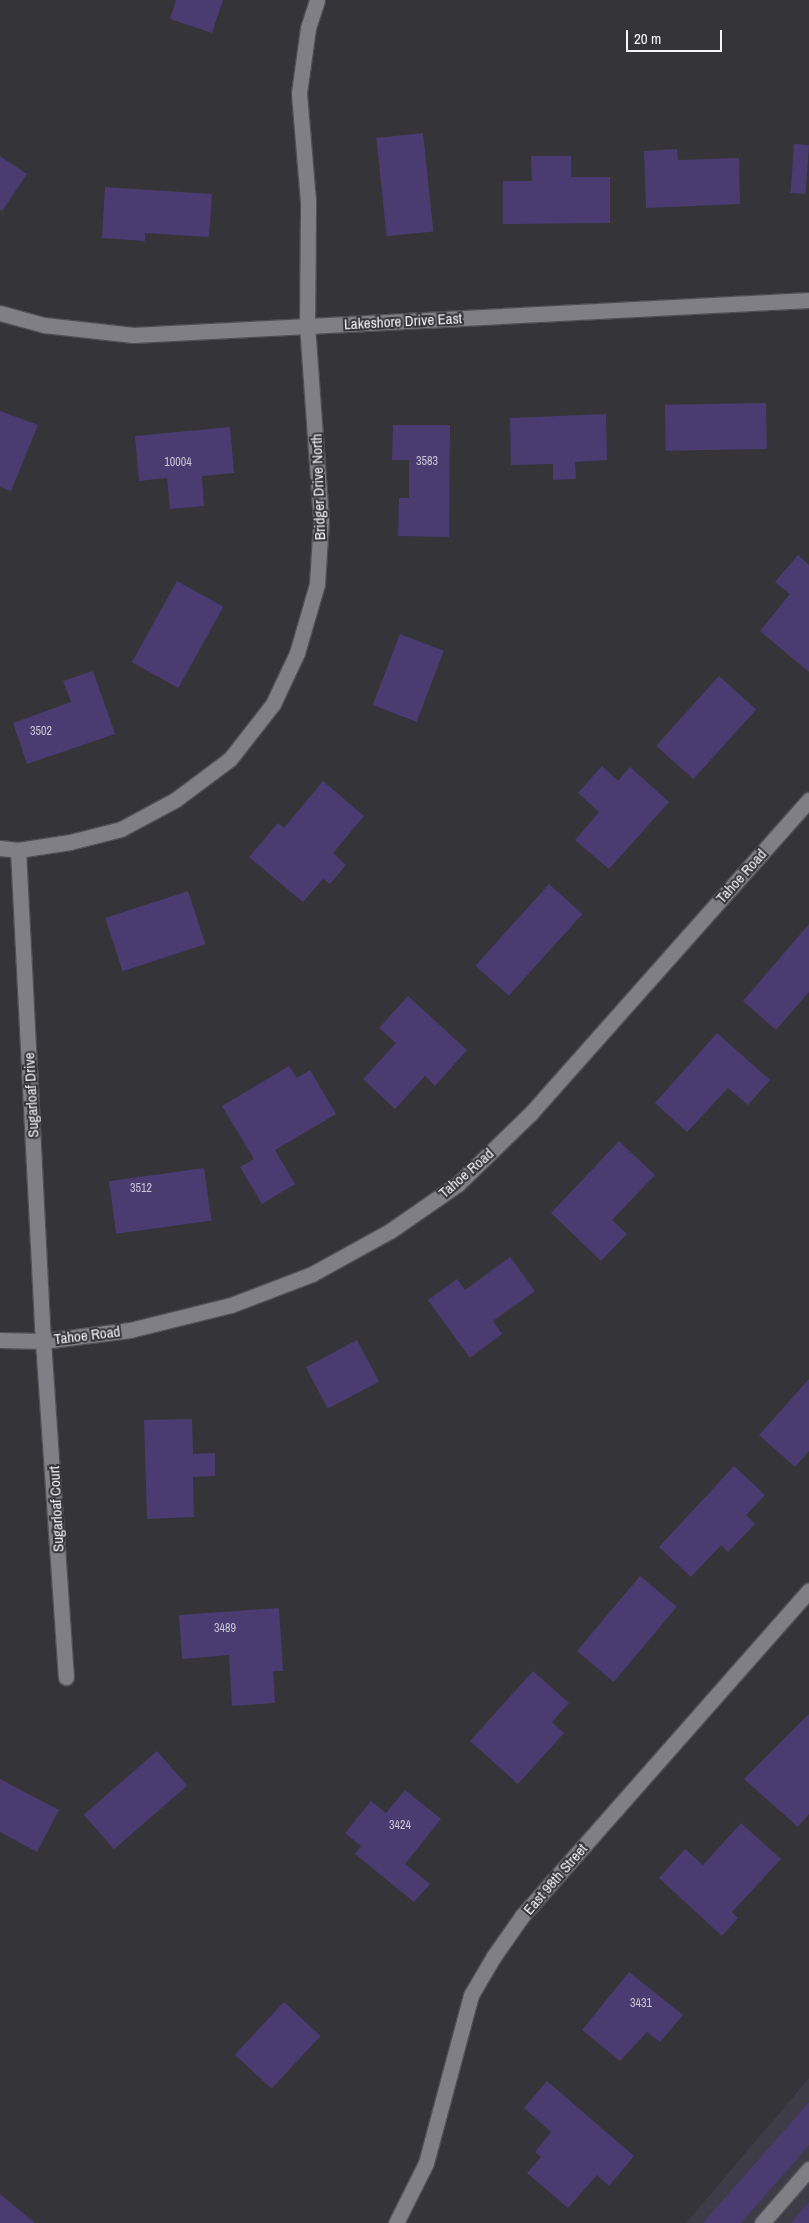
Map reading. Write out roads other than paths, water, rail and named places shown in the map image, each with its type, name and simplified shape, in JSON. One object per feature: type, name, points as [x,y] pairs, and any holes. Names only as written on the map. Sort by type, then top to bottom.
[{"type":"street","name":"Bridger Drive North","points":[[0,848],[18,850],[121,829],[175,800],[230,759],[274,704],[297,653],[317,584],[321,520],[307,326],[308,201],[299,93],[308,28],[317,0]]},
{"type":"street","name":"Lakeshore Drive East","points":[[0,313],[44,325],[133,335],[809,300]]},
{"type":"street","name":"Tahoe Road","points":[[0,1340],[43,1341],[130,1330],[231,1305],[312,1274],[390,1231],[443,1194],[531,1113],[809,800]]},
{"type":"street","name":"Sugarloaf Drive","points":[[18,850],[43,1341]]},
{"type":"street","name":"Sugarloaf Court","points":[[43,1341],[66,1677]]},
{"type":"street","name":"East 98th Street","points":[[396,2223],[426,2163],[471,1995],[494,1956],[522,1916],[809,1590]]},
{"type":"street","points":[[762,2223],[809,2169]]}]
